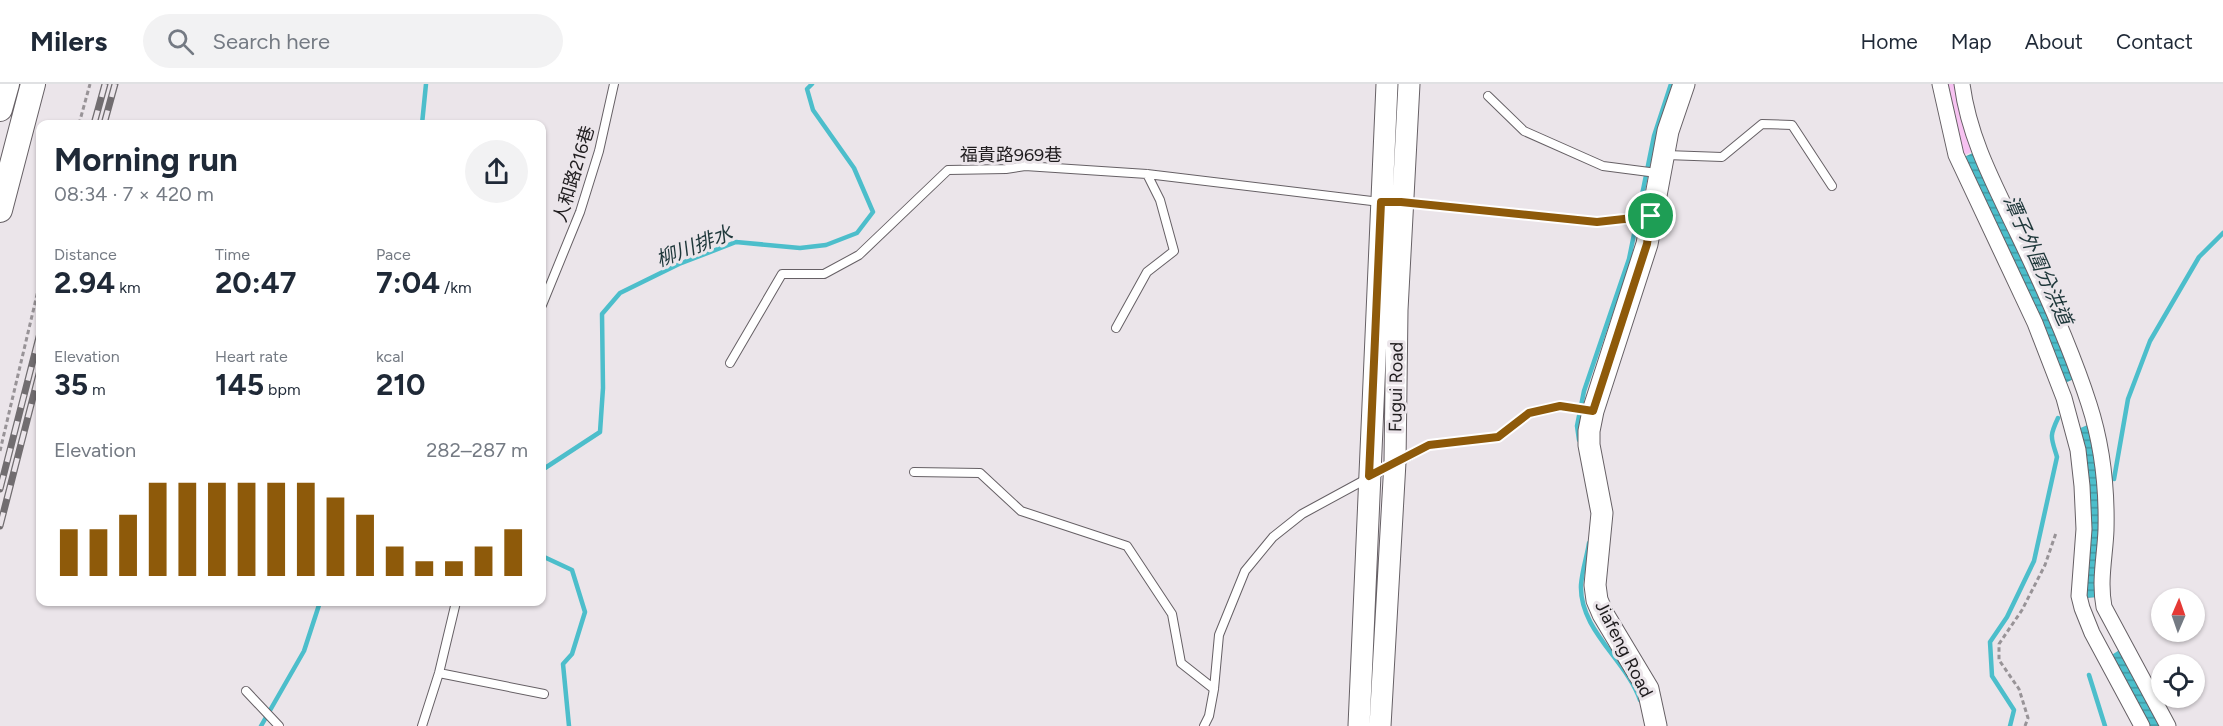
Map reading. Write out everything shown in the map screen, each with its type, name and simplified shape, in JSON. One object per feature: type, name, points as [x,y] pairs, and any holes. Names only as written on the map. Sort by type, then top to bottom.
[{"type":"main road","points":[[0,110],[7,84]]},
{"type":"main road","points":[[0,210],[33,84]]},
{"type":"street","name":"Fugui Road","points":[[1380,726],[1395,462],[1396,310],[1387,84]]},
{"type":"street","name":"Fugui Road","points":[[1359,726],[1369,476],[1391,202],[1409,84]]},
{"type":"street","name":"Jiafeng Road","points":[[1656,726],[1648,689],[1597,600],[1595,585],[1602,513],[1589,445],[1589,431],[1593,411],[1647,244],[1668,130],[1684,84]]},
{"type":"street","points":[[1940,84],[1956,156],[2035,323],[2067,407],[2078,450],[2084,506],[2079,596],[2092,633],[2142,726]]},
{"type":"street","points":[[1962,84],[1966,108],[1982,158],[2047,295],[2087,400],[2096,432],[2104,487],[2106,530],[2101,592],[2104,607],[2168,726]]},
{"type":"street","points":[[2067,407],[2087,400]]},
{"type":"street","points":[[2092,633],[2111,622]]},
{"type":"lane","name":"人和路216巷","points":[[546,294],[580,212],[599,151],[614,84]]},
{"type":"lane","points":[[1488,96],[1524,131],[1603,166],[1661,164],[1722,157],[1762,124],[1792,125],[1832,186]]},
{"type":"lane","name":"福貴路969巷","points":[[730,363],[782,274],[824,274],[859,255],[948,170],[1025,166],[1147,174],[1391,202],[1597,222],[1651,216]]},
{"type":"lane","points":[[1116,328],[1147,272],[1174,251],[1160,200],[1147,174]]},
{"type":"lane","points":[[1204,726],[1209,716],[1214,689],[1219,634],[1245,571],[1273,537],[1302,514],[1429,445],[1498,437],[1529,413],[1560,406],[1593,411]]},
{"type":"lane","points":[[914,472],[980,473],[1021,511],[1127,546],[1172,614],[1181,663],[1214,689]]},
{"type":"lane","points":[[422,726],[439,673],[455,606]]},
{"type":"lane","points":[[439,673],[544,694]]},
{"type":"lane","points":[[246,691],[279,726]]},
{"type":"path","points":[[80,120],[90,84]]},
{"type":"path","points":[[0,451],[36,299]]},
{"type":"path","points":[[2025,726],[2028,718],[2019,689],[1999,660],[1999,645],[2022,610],[2045,565],[2056,533]]},
{"type":"shaded area","points":[[1945,84],[1958,84],[1974,151],[1962,156]]},
{"type":"water","points":[[1975,152],[2076,378],[2063,384],[1962,158]]},
{"type":"water","points":[[2090,424],[2101,507],[2098,597],[2086,598],[2078,429]]},
{"type":"water","points":[[2121,649],[2162,726],[2149,726],[2110,656]]},
{"type":"waterway","points":[[422,120],[426,84]]},
{"type":"waterway","name":"柳川排水","points":[[546,467],[600,432],[603,388],[602,314],[620,293],[679,264],[736,242],[800,248],[826,245],[857,233],[873,212],[854,168],[813,110],[807,89],[812,84]]},
{"type":"waterway","points":[[1579,440],[1577,426],[1584,391],[1629,259],[1654,136],[1671,84]]},
{"type":"waterway","points":[[2114,479],[2128,399],[2150,341],[2199,257],[2223,233]]},
{"type":"waterway","points":[[2010,726],[2014,710],[1992,676],[1990,642],[2007,617],[2034,561],[2057,457],[2052,437],[2058,418]]},
{"type":"waterway","points":[[1589,543],[1581,585],[1582,601],[1595,631],[1625,672],[1640,700]]},
{"type":"waterway","name":"柳川排水","points":[[546,558],[572,570],[585,612],[572,654],[563,664],[569,726]]},
{"type":"waterway","points":[[261,726],[304,651],[319,606]]},
{"type":"waterway","points":[[2089,675],[2105,726]]},
{"type":"railway","points":[[95,120],[105,84]]},
{"type":"railway","points":[[105,120],[115,84]]},
{"type":"railway","points":[[0,489],[36,349]]},
{"type":"railway","points":[[0,526],[36,386]]},
{"type":"route","points":[[1381,202],[1401,202],[1597,222],[1651,216],[1647,244],[1593,411],[1560,406],[1529,413],[1498,437],[1429,445],[1369,476],[1381,202]]},
{"type":"water label","name":"潭子外圍分洪道","points":[[2038,260]]}]
